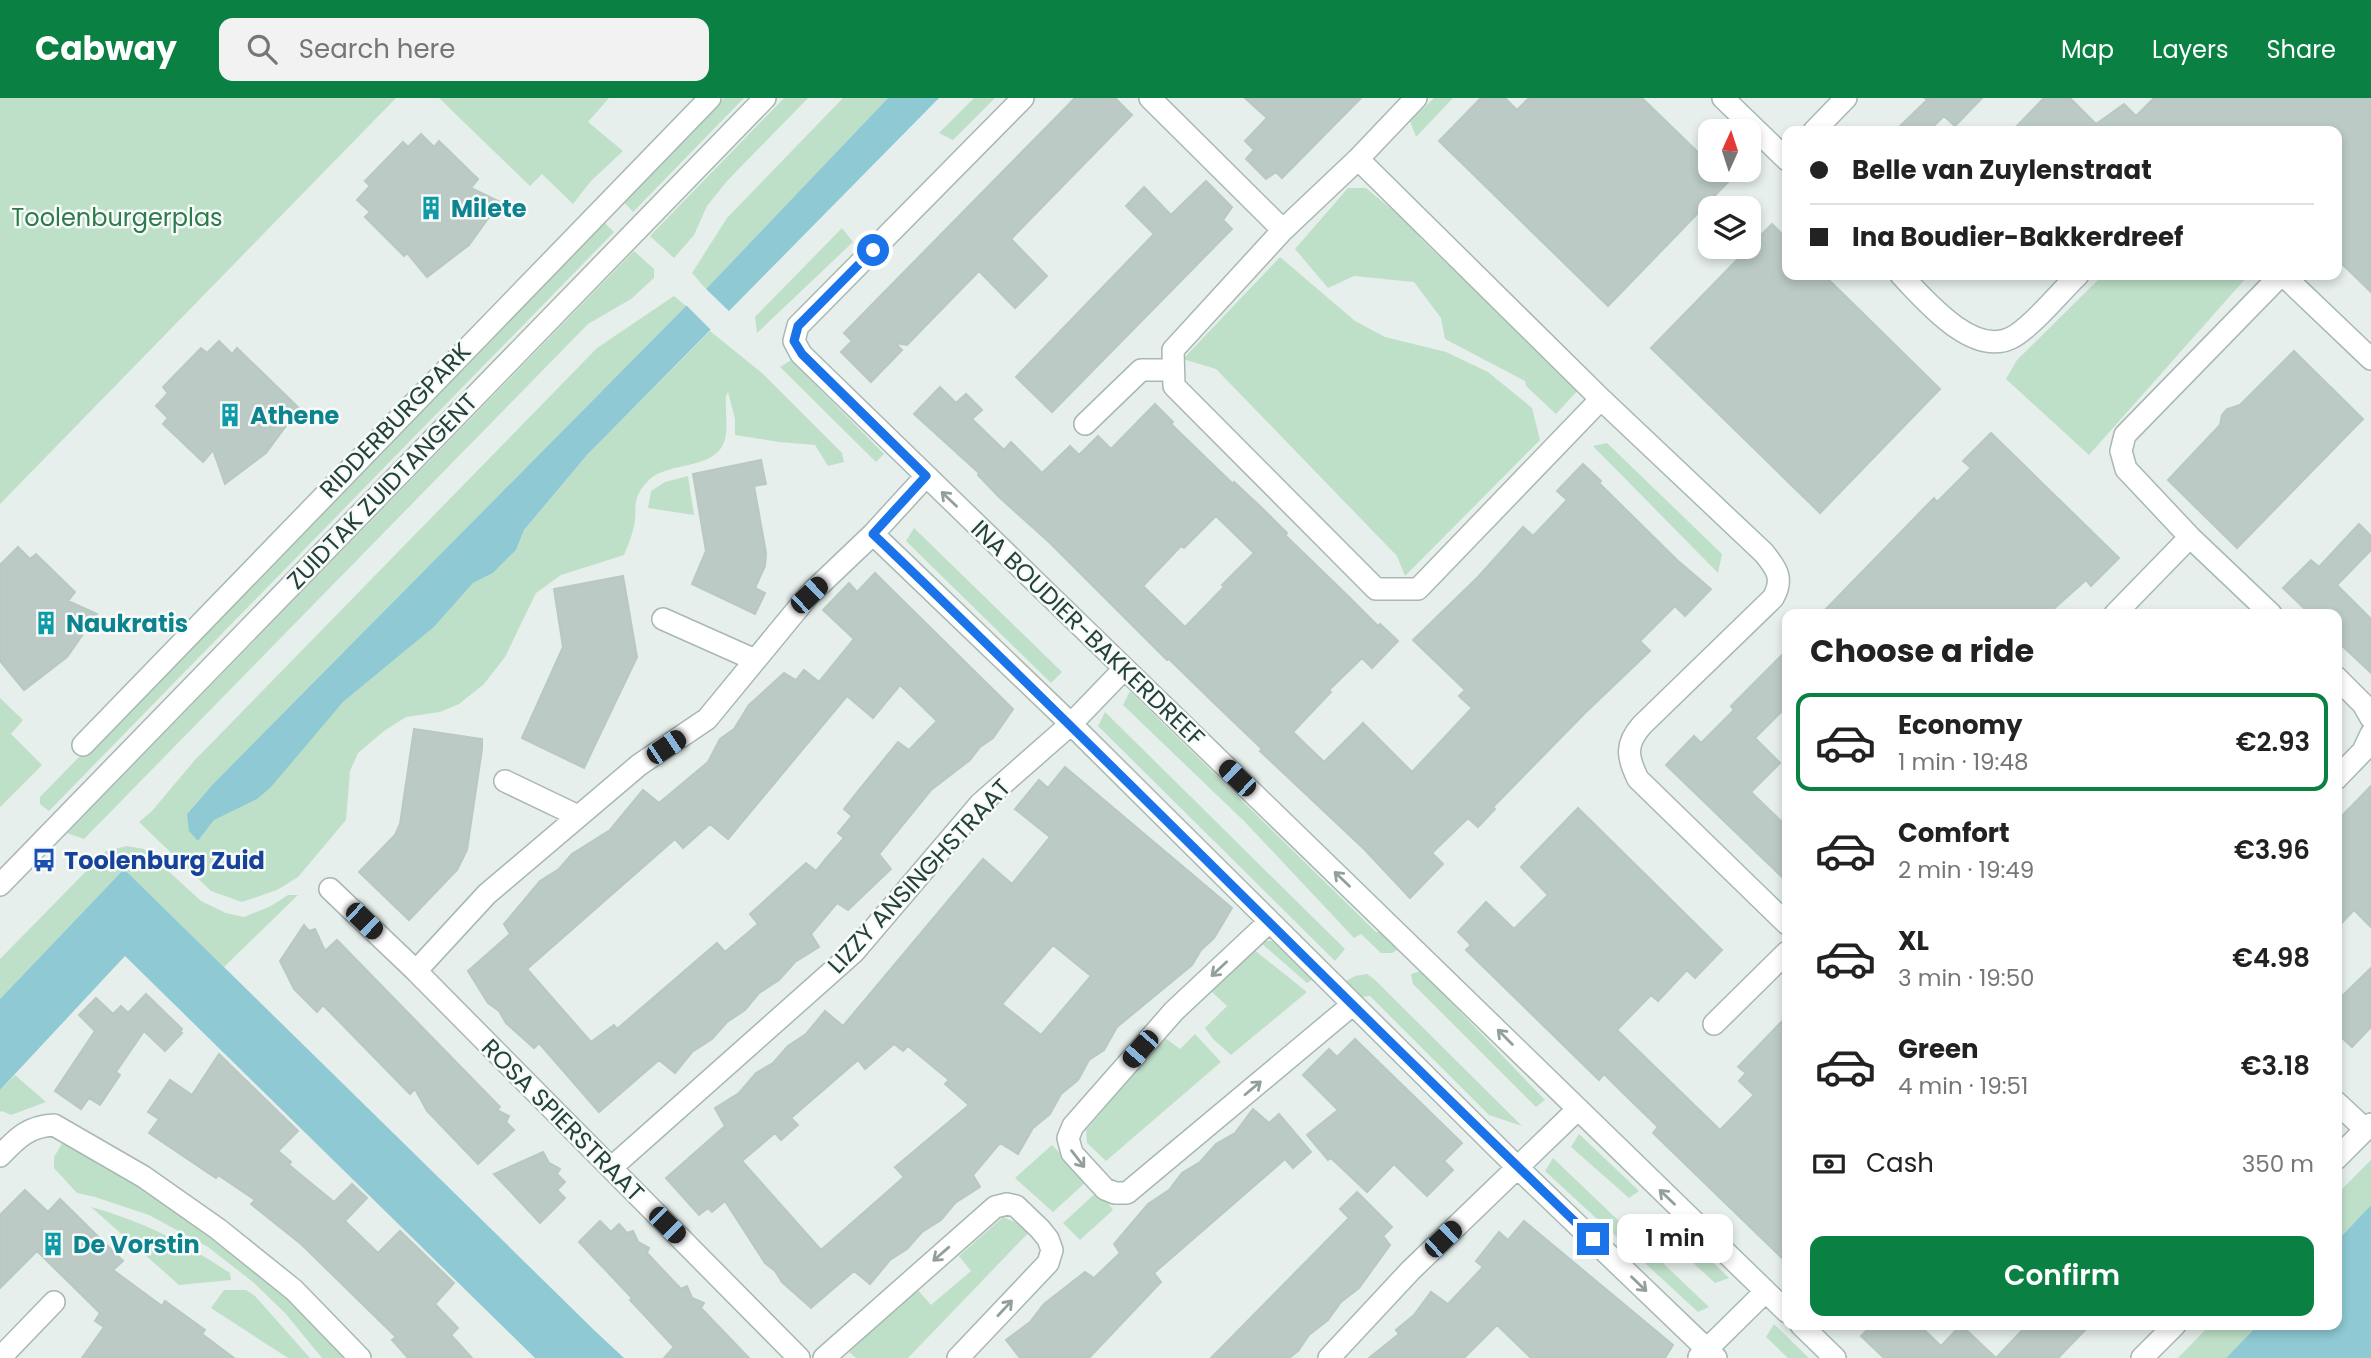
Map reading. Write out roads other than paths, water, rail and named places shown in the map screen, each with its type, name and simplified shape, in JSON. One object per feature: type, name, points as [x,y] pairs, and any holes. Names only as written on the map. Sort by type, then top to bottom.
[{"type":"street","name":"RIDDERBURGPARK","points":[[83,745],[710,98]]},
{"type":"street","name":"ZUIDTAK ZUIDTANGENT","points":[[0,885],[765,98]]},
{"type":"street","name":"INA BOUDIER-BAKKERDREEF","points":[[1023,98],[798,326],[794,341],[802,354],[1782,1307]]},
{"type":"street","points":[[1150,98],[1283,230]]},
{"type":"street","points":[[1416,98],[1358,159],[1283,230],[1173,349],[1174,386],[1376,589],[1418,589],[1601,399]]},
{"type":"street","points":[[1723,98],[1782,155]]},
{"type":"street","points":[[1819,126],[1846,98]]},
{"type":"street","points":[[1358,159],[1775,566],[1780,579],[1773,598],[1632,736],[1628,748],[1629,762],[1638,779],[1782,919]]},
{"type":"street","points":[[1905,280],[1941,316],[1967,335],[1994,341],[2010,339],[2026,327],[2073,280]]},
{"type":"street","points":[[2265,609],[2190,537],[2126,469],[2121,451],[2125,435],[2277,280]]},
{"type":"street","points":[[2287,280],[2371,359]]},
{"type":"street","points":[[1085,424],[1141,370],[1173,370]]},
{"type":"street","points":[[416,971],[487,894],[639,765],[707,719],[809,595],[873,534],[926,476]]},
{"type":"street","points":[[873,534],[1071,724],[1707,1355],[1765,1292]]},
{"type":"street","points":[[2120,609],[2190,537]]},
{"type":"street","points":[[663,620],[755,660]]},
{"type":"street","name":"LIZZY ANSINGHSTRAAT","points":[[611,1168],[854,953],[981,804],[1071,724],[1124,669]]},
{"type":"street","points":[[2342,683],[2363,704],[2371,718]]},
{"type":"street","points":[[2342,773],[2363,751],[2371,734]]},
{"type":"street","points":[[505,781],[578,816]]},
{"type":"street","name":"ROSA SPIERSTRAAT","points":[[330,888],[416,971],[799,1358]]},
{"type":"street","points":[[1269,922],[1174,1011],[1073,1126],[1068,1138],[1072,1153],[1105,1189],[1115,1194],[1126,1193],[1352,1005]]},
{"type":"street","points":[[1714,1024],[1782,958]]},
{"type":"street","points":[[2342,1106],[2368,1126],[2342,1153]]},
{"type":"street","points":[[1329,1358],[1410,1271],[1578,1109]]},
{"type":"street","points":[[0,1156],[17,1139],[38,1126],[54,1125],[144,1177],[218,1229],[294,1290],[360,1358]]},
{"type":"street","points":[[824,1358],[995,1207],[1007,1204],[1016,1206],[1048,1239],[1052,1250],[1048,1263],[958,1358]]},
{"type":"street","points":[[0,1357],[54,1302]]},
{"type":"street","points":[[1806,1330],[1835,1358]]},
{"type":"street","points":[[2142,1358],[2170,1330]]},
{"type":"water","points":[[888,98],[939,98],[587,455],[524,530],[516,550],[493,573],[473,583],[434,627],[343,702],[271,787],[257,799],[214,820],[198,841],[189,831],[187,814],[214,783],[686,306],[706,289]]},
{"type":"water","points":[[124,869],[624,1358],[535,1358],[125,956],[0,1090],[0,999]]},
{"type":"water","points":[[2371,1205],[2371,1358],[2226,1358],[2253,1330],[2342,1330],[2342,1236]]},
{"type":"place","name":"Milete","points":[[431,208]]},
{"type":"place","name":"Athene","points":[[230,415]]},
{"type":"place","name":"Naukratis","points":[[46,623]]},
{"type":"place","name":"Toolenburg Zuid","points":[[44,860]]},
{"type":"place","name":"De Vorstin","points":[[53,1244]]},
{"type":"park label","name":"Toolenburgerplas","points":[[117,217]]}]
